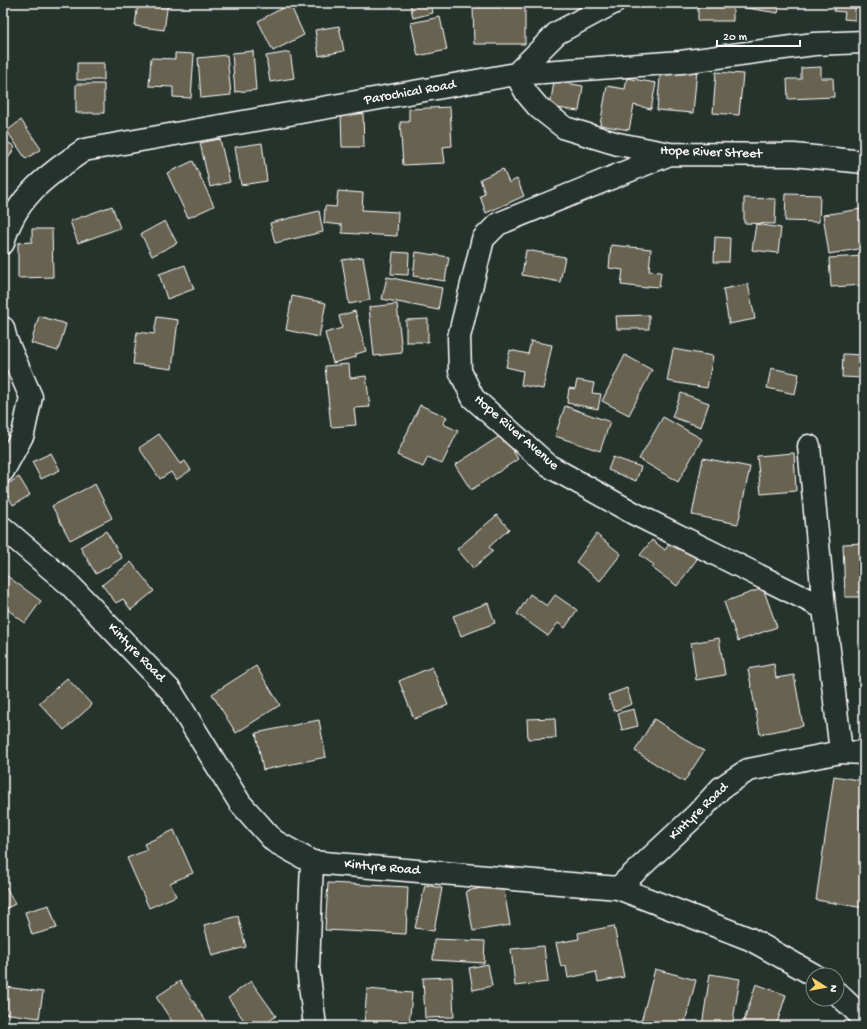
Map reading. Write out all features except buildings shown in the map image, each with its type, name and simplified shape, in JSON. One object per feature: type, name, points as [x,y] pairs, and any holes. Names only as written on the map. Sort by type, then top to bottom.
[{"type":"street","points":[[516,74],[557,33],[613,3]]},
{"type":"street","name":"Parochical Road","points":[[3,243],[20,205],[42,179],[84,150],[516,74],[681,62],[814,44],[864,42]]},
{"type":"street","name":"Hope River Street","points":[[516,74],[526,94],[538,107],[566,128],[618,144],[670,154],[794,155],[864,162]]},
{"type":"street","name":"Hope River Avenue","points":[[670,154],[498,224],[483,239],[458,337],[460,371],[474,398],[549,466],[635,514],[824,608]]},
{"type":"street","points":[[3,328],[6,340],[32,398],[23,434],[3,472]]},
{"type":"street","points":[[809,446],[824,608],[841,752]]},
{"type":"street","name":"Kintyre Road","points":[[3,528],[69,584],[171,691],[240,803],[274,841],[312,862],[618,888],[698,814],[721,788],[748,770],[841,752],[864,753]]},
{"type":"street","points":[[312,862],[308,968],[315,1026]]},
{"type":"street","points":[[618,888],[750,939],[805,970]]},
{"type":"street","points":[[845,1001],[864,1019]]}]
